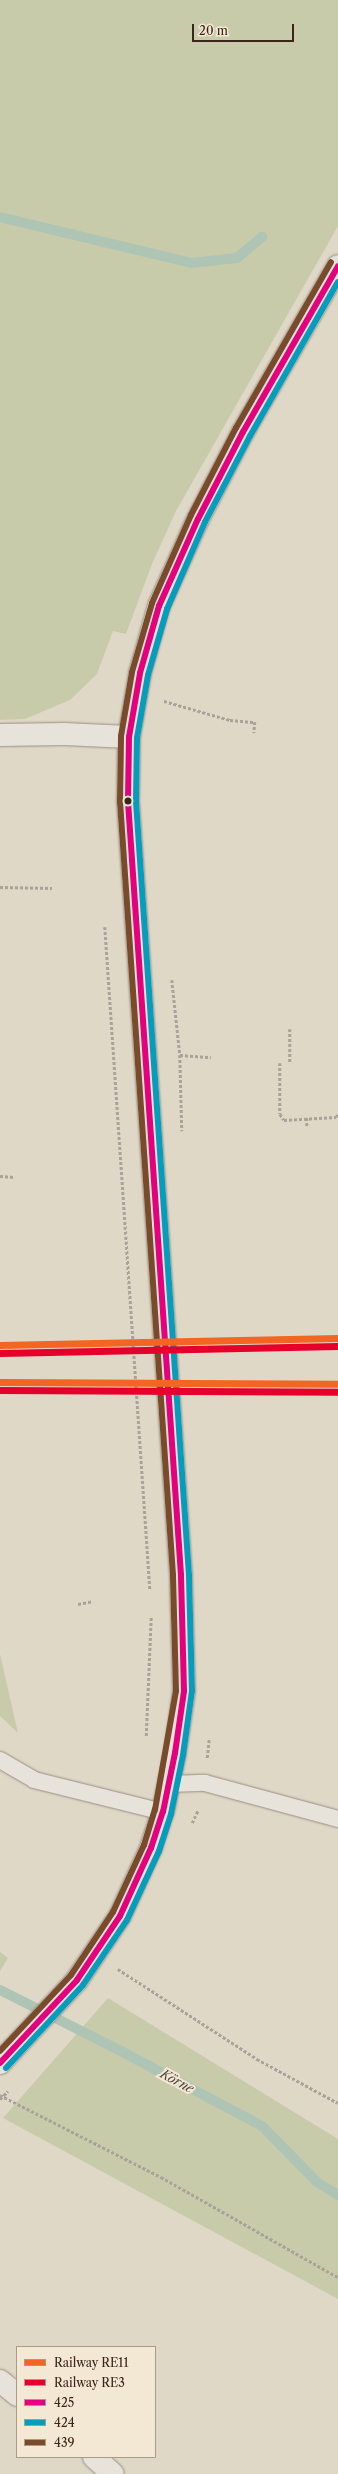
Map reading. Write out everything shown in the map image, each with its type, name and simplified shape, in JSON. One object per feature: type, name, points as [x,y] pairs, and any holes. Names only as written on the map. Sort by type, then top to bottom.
[{"type":"main road","points":[[6,2056],[77,1980],[96,1954],[120,1916],[151,1848],[163,1812],[184,1691],[181,1575],[132,885],[128,801],[129,737],[140,674],[159,606],[198,519],[243,432],[338,266]]},
{"type":"main road","points":[[0,735],[64,734],[129,737]]},
{"type":"main road","points":[[0,2381],[16,2394]]},
{"type":"main road","points":[[95,2458],[113,2474]]},
{"type":"lane","points":[[0,1760],[34,1780],[163,1812]]},
{"type":"lane","points":[[169,1784],[204,1783],[338,1819]]},
{"type":"path","points":[[163,701],[230,720],[255,722],[254,733]]},
{"type":"path","points":[[0,887],[52,888]]},
{"type":"path","points":[[105,926],[150,1591]]},
{"type":"path","points":[[290,1029],[290,1063]]},
{"type":"path","points":[[180,1056],[211,1057]]},
{"type":"path","points":[[280,1063],[280,1114],[284,1120],[336,1117],[338,1114]]},
{"type":"path","points":[[307,1118],[307,1126]]},
{"type":"path","points":[[0,1176],[15,1178]]},
{"type":"path","points":[[78,1604],[93,1601]]},
{"type":"path","points":[[146,1741],[151,1614]]},
{"type":"path","points":[[96,1954],[257,2059],[338,2103]]},
{"type":"path","points":[[0,2096],[161,2177],[338,2277]]},
{"type":"green space","points":[[0,0],[338,0],[338,226],[176,511],[152,564],[126,634],[113,631],[97,674],[70,700],[25,719],[0,720]]},
{"type":"green space","points":[[0,1654],[18,1733],[0,1716]]},
{"type":"green space","points":[[0,1952],[8,1958],[0,1971]]},
{"type":"green space","points":[[108,1998],[338,2139],[338,2299],[3,2118]]},
{"type":"waterway","points":[[0,217],[191,263],[237,258],[262,237]]},
{"type":"waterway","name":"Körne","points":[[0,1990],[119,2050],[262,2126],[317,2182],[338,2195]]},
{"type":"rail line","name":"RE11","points":[[0,1345],[338,1338]]},
{"type":"rail line","name":"RE3","points":[[0,1353],[338,1346]]},
{"type":"rail line","name":"RE11","points":[[0,1382],[338,1384]]},
{"type":"rail line","name":"RE3","points":[[0,1390],[338,1392]]},
{"type":"transit line","name":"439","points":[[0,2051],[71,1975],[113,1912],[144,1845],[155,1810],[176,1691],[173,1575],[120,802],[121,736],[132,672],[152,603],[191,515],[236,428],[331,262]]},
{"type":"transit line","name":"425","points":[[0,2063],[77,1980],[120,1916],[151,1848],[163,1812],[175,1753],[184,1691],[181,1575],[128,801],[129,737],[140,673],[159,606],[198,519],[243,432],[338,266]]},
{"type":"transit line","name":"424","points":[[6,2068],[83,1985],[127,1920],[159,1851],[171,1814],[183,1755],[192,1691],[189,1575],[136,801],[137,738],[148,675],[167,609],[205,522],[250,436],[338,282]]}]
